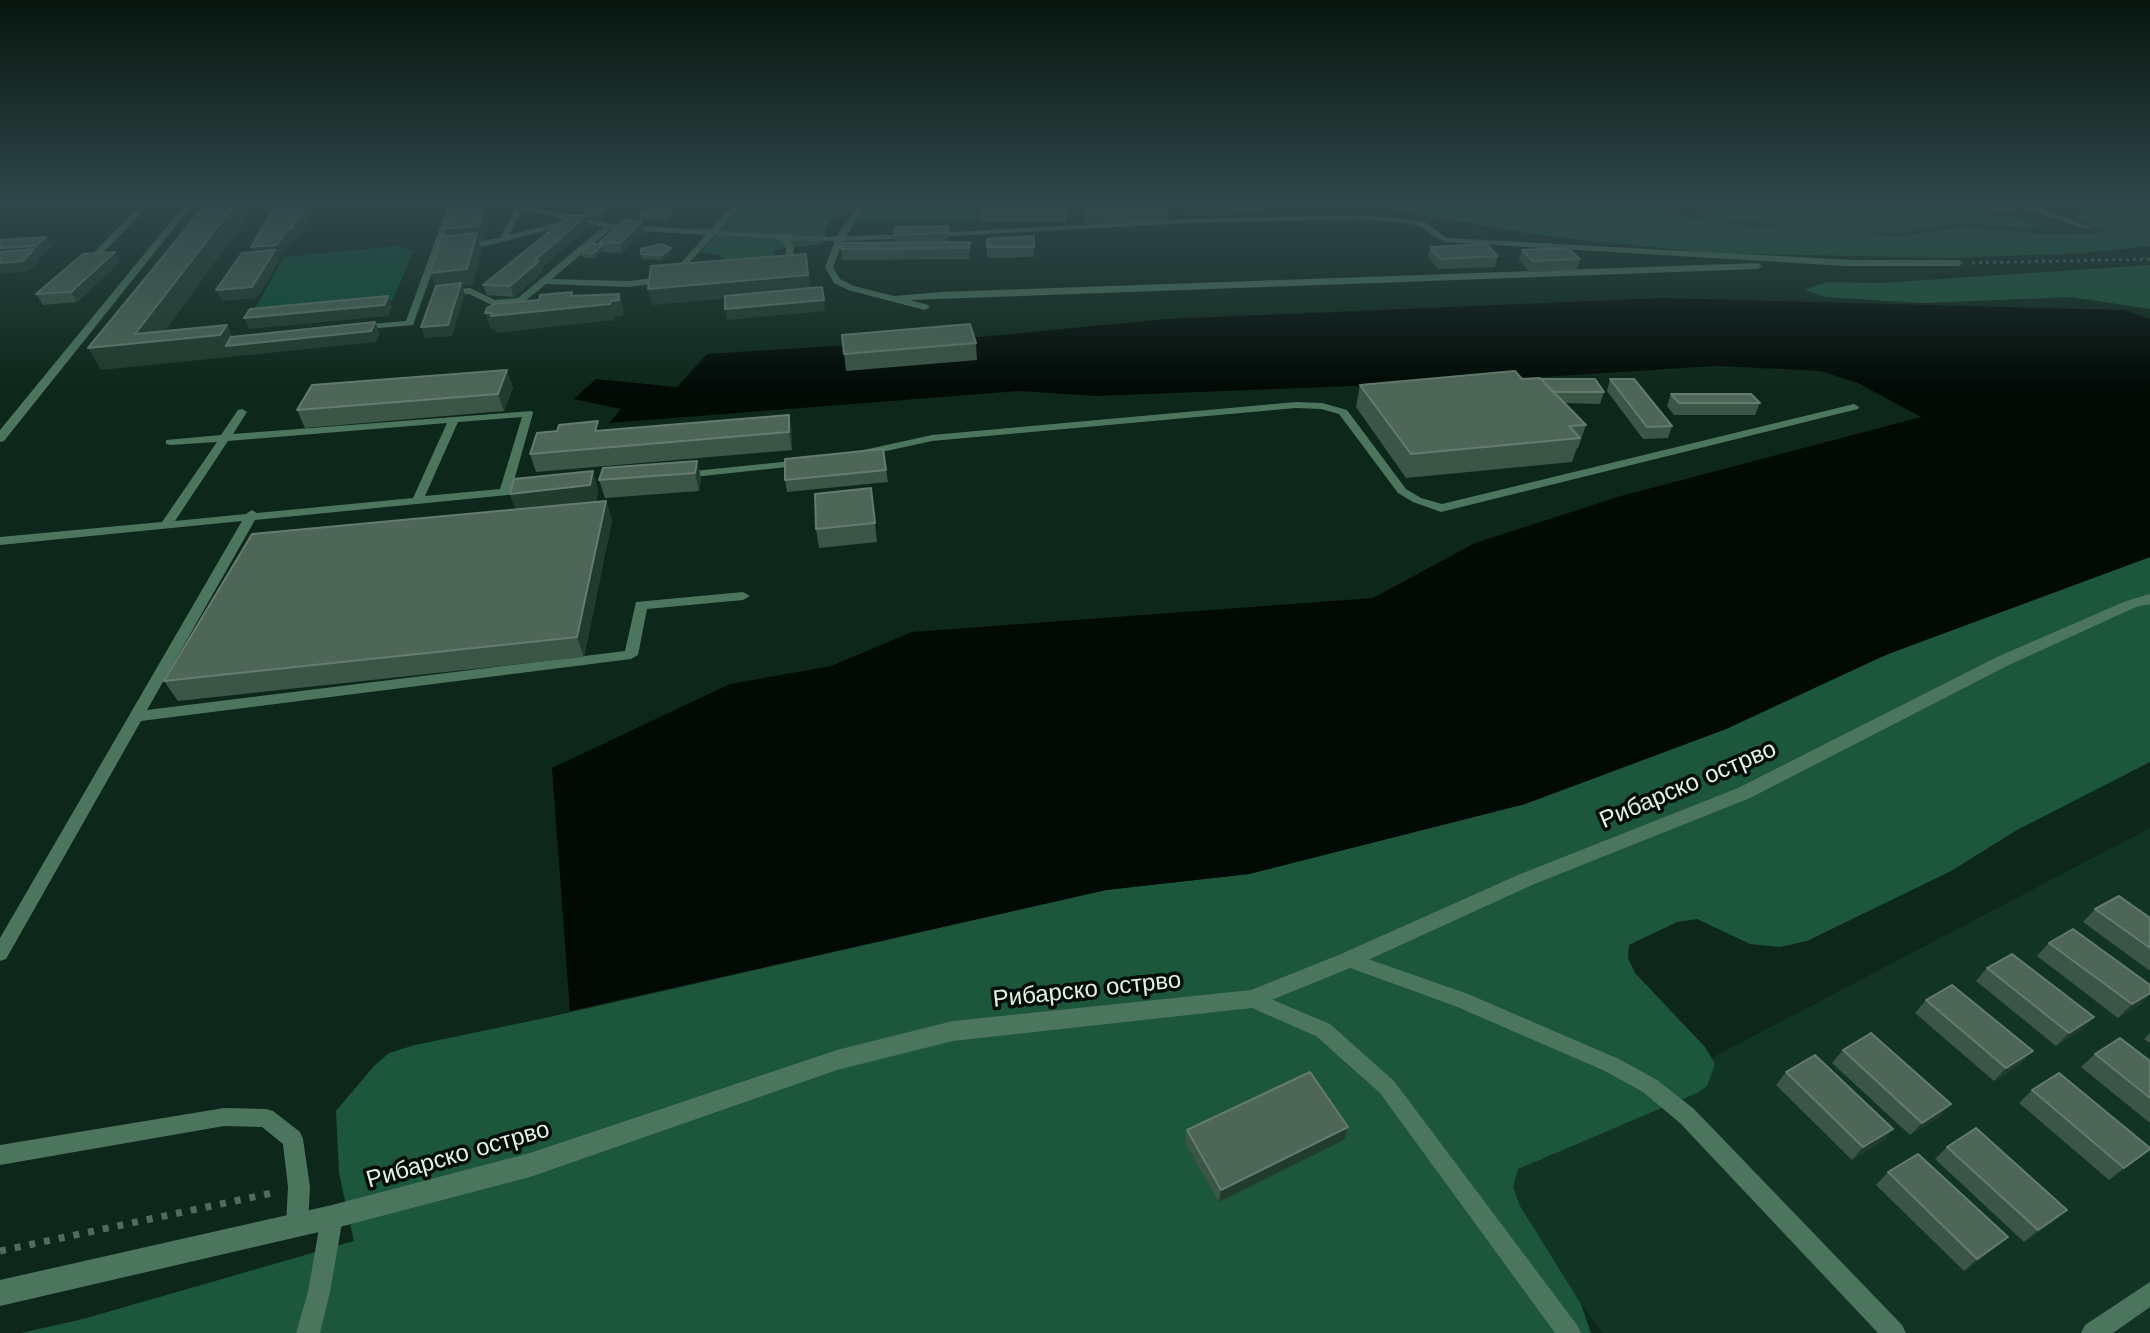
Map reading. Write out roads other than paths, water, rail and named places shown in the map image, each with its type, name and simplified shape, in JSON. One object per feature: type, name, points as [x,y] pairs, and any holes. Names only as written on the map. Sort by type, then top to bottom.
[{"type":"street","points":[[0,438],[140,265]]},
{"type":"street","name":"Рибарско острво","points":[[0,1293],[332,1217],[530,1165],[837,1060],[953,1031],[1252,999],[1348,960],[1525,880],[1744,793],[2003,661],[2144,606]]},
{"type":"lane","points":[[349,329],[410,323],[432,265]]},
{"type":"lane","points":[[421,295],[470,291],[487,301],[511,302],[529,295],[563,265]]},
{"type":"lane","points":[[545,281],[629,284],[672,278],[684,265]]},
{"type":"lane","points":[[788,271],[789,265]]},
{"type":"lane","points":[[830,265],[837,281],[851,288],[925,307]]},
{"type":"lane","points":[[895,299],[973,293],[1788,265]]},
{"type":"lane","points":[[840,460],[868,450],[932,438],[1296,405],[1322,406],[1343,412],[1402,491],[1441,508],[1854,407]]},
{"type":"lane","points":[[167,523],[242,412]]},
{"type":"lane","points":[[170,442],[528,413],[505,492]]},
{"type":"lane","points":[[418,500],[454,419]]},
{"type":"lane","points":[[672,476],[809,463]]},
{"type":"lane","points":[[2,543],[252,514],[535,489]]},
{"type":"lane","points":[[0,954],[252,514]]},
{"type":"lane","points":[[135,717],[631,655],[641,605],[743,596]]},
{"type":"lane","points":[[1348,960],[1461,1000],[1612,1065],[1650,1086],[1687,1116],[1894,1333]]},
{"type":"lane","points":[[1252,999],[1323,1030],[1387,1087],[1569,1333]]},
{"type":"lane","points":[[0,1155],[224,1117],[266,1118],[293,1139],[299,1187],[297,1225]]},
{"type":"lane","points":[[308,1333],[319,1292],[332,1217]]},
{"type":"lane","points":[[2093,1333],[2150,1293]]}]
